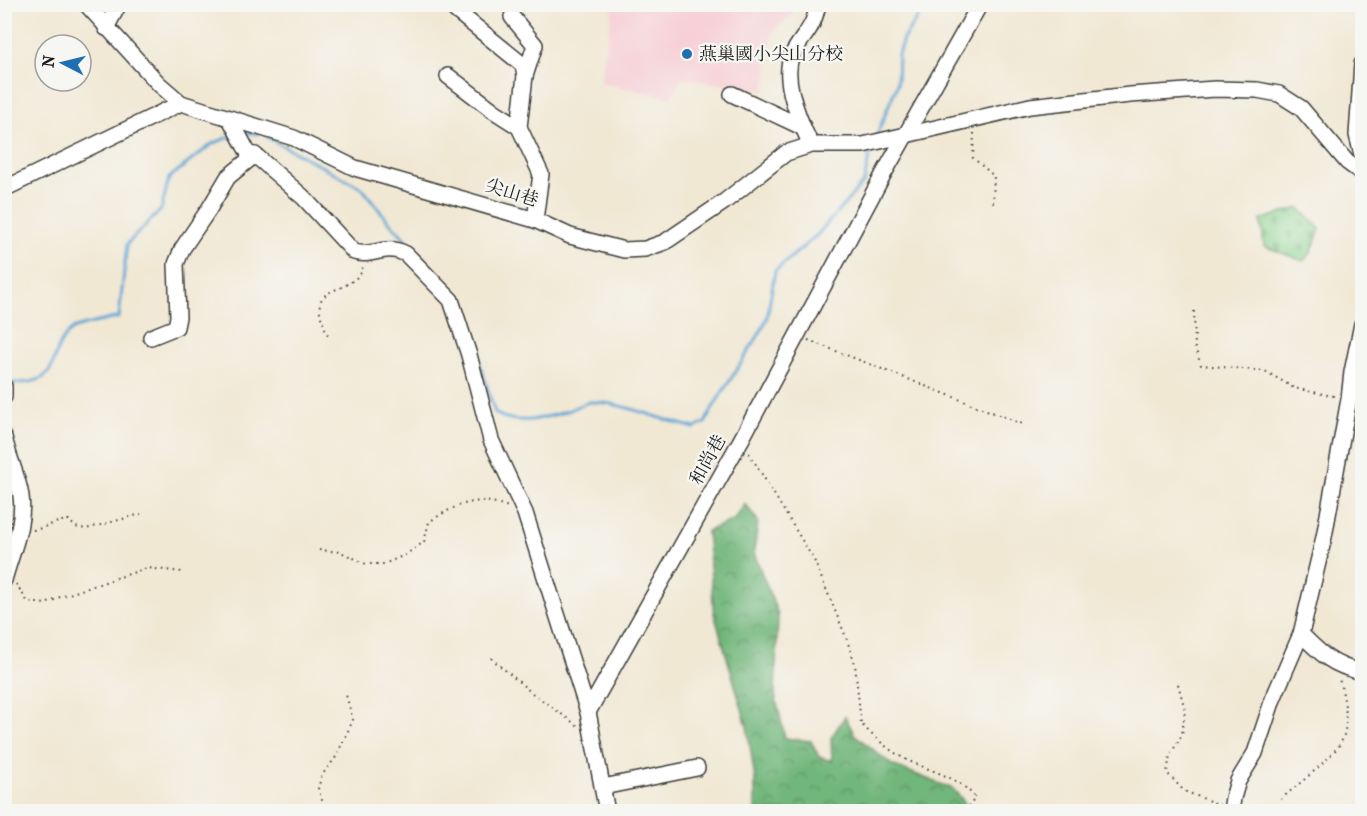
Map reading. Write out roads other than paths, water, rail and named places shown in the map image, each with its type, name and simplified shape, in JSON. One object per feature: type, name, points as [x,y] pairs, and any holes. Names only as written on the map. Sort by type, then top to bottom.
[{"type":"street","name":"尖山巷","points":[[86,4],[159,84],[181,103],[294,138],[356,168],[535,220],[570,236],[624,250],[645,249],[665,242],[786,153],[811,145],[866,144],[1030,106],[1130,95],[1215,89],[1257,90],[1279,94],[1301,108],[1347,162],[1362,173]]},
{"type":"street","points":[[106,28],[119,4]]},
{"type":"street","points":[[811,145],[802,127],[788,75],[789,62],[812,27],[818,4]]},
{"type":"street","name":"和尚巷","points":[[588,712],[741,440],[906,135],[980,4]]},
{"type":"street","points":[[456,10],[523,65],[525,76]]},
{"type":"street","points":[[512,17],[535,45],[525,76],[519,127],[541,174],[535,220]]},
{"type":"street","points":[[1362,64],[1357,135],[1362,155]]},
{"type":"street","points":[[448,76],[519,127]]},
{"type":"street","points":[[732,94],[802,127]]},
{"type":"street","points":[[4,189],[181,103]]},
{"type":"street","points":[[230,119],[251,158]]},
{"type":"street","points":[[151,337],[176,327],[178,317],[176,264],[182,249],[228,177],[255,155],[303,197],[354,252],[359,254],[383,249],[399,250],[406,254],[451,300],[469,355],[491,440],[525,513],[588,712],[607,812]]},
{"type":"street","points":[[1232,810],[1239,781],[1255,753],[1273,699],[1301,634],[1324,537],[1362,324]]},
{"type":"street","points":[[4,386],[4,397]]},
{"type":"street","points":[[4,437],[21,497],[19,529],[5,576]]},
{"type":"street","points":[[1301,634],[1324,657],[1346,669],[1362,672]]},
{"type":"street","points":[[603,786],[697,768]]},
{"type":"waterway","points":[[876,137],[897,85],[898,55],[903,39],[927,4]]},
{"type":"waterway","points":[[243,132],[258,134]]},
{"type":"waterway","points":[[7,383],[27,383],[47,374],[58,348],[73,329],[119,317],[127,244],[161,210],[169,178],[212,144],[234,135]]},
{"type":"waterway","points":[[267,137],[362,188],[385,217],[468,307],[480,364],[495,413],[513,420],[532,420],[592,402],[629,408],[695,428],[705,423],[760,333],[767,318],[775,271],[817,235],[864,182],[871,149]]},
{"type":"place","name":"燕巢國小尖山分校","points":[[687,54]]}]
